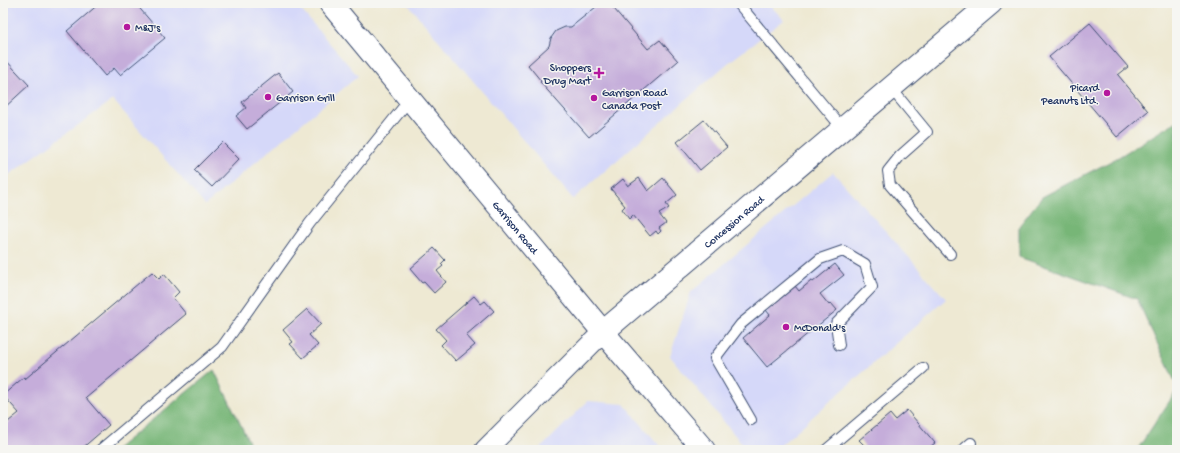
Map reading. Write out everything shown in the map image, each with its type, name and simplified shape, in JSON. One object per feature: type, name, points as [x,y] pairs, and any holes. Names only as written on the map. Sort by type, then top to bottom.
[{"type":"main road","name":"Garrison Road","points":[[330,3],[603,332],[704,450]]},
{"type":"main road","name":"Concession Road","points":[[603,332],[991,3]]},
{"type":"street","name":"Concession Road","points":[[485,450],[603,332]]},
{"type":"lane","points":[[738,3],[842,129]]},
{"type":"lane","points":[[891,88],[928,132],[900,156],[888,171],[890,184],[950,254]]},
{"type":"lane","points":[[100,450],[222,347],[310,223],[410,99]]},
{"type":"lane","points":[[751,420],[715,358],[741,324],[820,258],[843,250],[865,264],[872,287],[836,324],[838,345]]},
{"type":"lane","points":[[826,450],[923,368]]},
{"type":"lane","points":[[963,450],[971,443]]},
{"type":"shaded area","points":[[3,3],[295,3],[358,76],[205,205],[113,100],[3,179]]},
{"type":"shaded area","points":[[407,3],[768,3],[784,20],[728,63],[573,199]]},
{"type":"shaded area","points":[[833,172],[946,299],[775,450],[747,450],[670,356],[691,292]]},
{"type":"shaded area","points":[[588,401],[624,404],[663,450],[539,450]]},
{"type":"green space","points":[[1177,121],[1177,386],[1137,299],[1019,257],[1019,226],[1042,197],[1117,158]]},
{"type":"green space","points":[[214,370],[253,450],[115,450]]},
{"type":"green space","points":[[1177,390],[1177,450],[1137,450]]},
{"type":"building","points":[[100,3],[135,3],[165,38],[120,75],[114,68],[105,76],[67,31]]},
{"type":"building","name":"Shoppers Drug Mart","points":[[601,3],[609,3],[648,49],[660,40],[678,61],[589,137],[540,82],[541,81],[528,65],[549,46],[551,38],[556,31],[565,27],[571,27]]},
{"type":"building","name":"Picard Peanuts Ltd.","points":[[1090,23],[1128,67],[1118,75],[1148,111],[1117,137],[1049,57]]},
{"type":"building","points":[[3,57],[29,85],[3,109]]},
{"type":"building","name":"Garrison Grill","points":[[278,73],[293,92],[247,129],[236,116],[246,108],[242,102]]},
{"type":"building","points":[[704,120],[727,147],[700,170],[677,142]]},
{"type":"building","points":[[222,142],[239,159],[212,187],[194,170]]},
{"type":"building","points":[[639,178],[648,191],[663,178],[677,195],[666,204],[669,208],[659,214],[666,223],[659,228],[661,231],[658,234],[656,231],[650,236],[633,215],[629,219],[622,209],[625,206],[611,189],[623,179],[628,186]]},
{"type":"building","points":[[434,248],[445,260],[441,264],[443,266],[437,271],[446,282],[434,293],[424,282],[422,283],[410,269]]},
{"type":"building","name":"McDonald's","points":[[835,264],[844,275],[820,294],[829,305],[831,303],[837,310],[767,367],[743,338],[770,315],[766,310],[795,286],[799,291],[811,281],[813,282]]},
{"type":"building","points":[[152,272],[159,279],[164,274],[179,292],[173,298],[186,314],[86,398],[109,425],[80,450],[3,450],[3,426],[19,413],[3,395],[24,377],[25,379]]},
{"type":"building","points":[[474,296],[481,304],[485,301],[494,311],[466,335],[475,345],[456,361],[441,345],[446,340],[436,329]]},
{"type":"building","points":[[307,309],[321,324],[309,335],[318,345],[303,358],[290,344],[293,342],[283,330]]},
{"type":"building","points":[[907,410],[935,443],[926,450],[860,450],[865,446],[859,440],[890,414],[895,420]]},
{"type":"place","name":"M&J's","points":[[127,27]]},
{"type":"place","name":"Shoppers Drug Mart","points":[[599,73]]},
{"type":"place","name":"Picard Peanuts Ltd.","points":[[1107,93]]},
{"type":"place","name":"Garrison Grill","points":[[268,97]]},
{"type":"place","name":"Garrison Road Canada Post","points":[[594,98]]},
{"type":"place","name":"McDonald's","points":[[786,327]]}]
